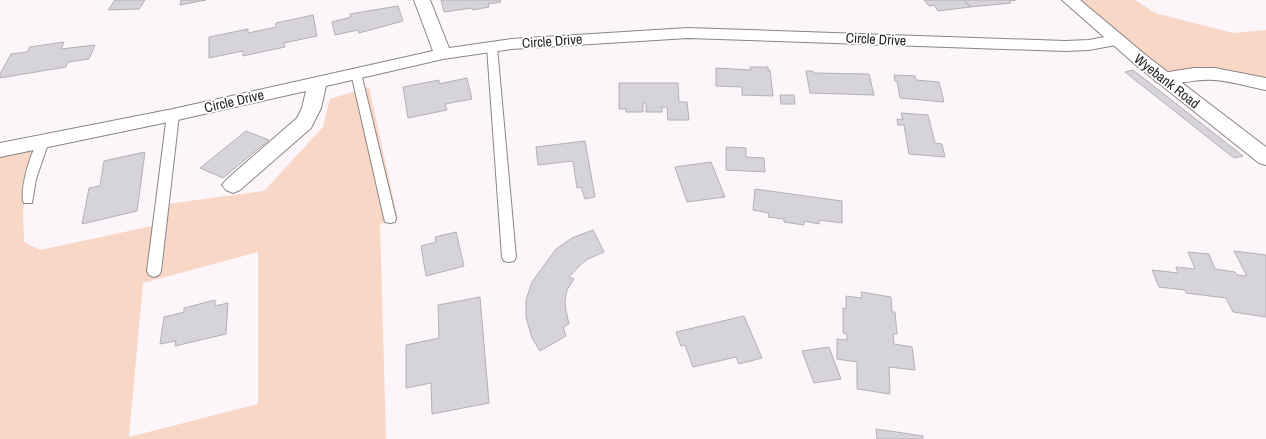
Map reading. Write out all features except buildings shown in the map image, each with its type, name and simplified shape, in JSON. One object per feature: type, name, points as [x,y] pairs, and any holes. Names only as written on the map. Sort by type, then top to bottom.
[{"type":"street","points":[[422,0],[443,54]]},
{"type":"street","name":"Wyebank Road","points":[[1070,0],[1115,40],[1162,78],[1266,158]]},
{"type":"street","name":"Circle Drive","points":[[0,150],[173,115],[317,81],[443,54],[492,47],[574,39],[688,33],[1065,46],[1089,45],[1115,40]]},
{"type":"street","points":[[1162,78],[1194,74],[1215,74],[1266,84]]},
{"type":"street","points":[[233,185],[304,123],[311,113],[317,81]]},
{"type":"lane","points":[[492,47],[509,257]]},
{"type":"lane","points":[[356,73],[390,218]]},
{"type":"lane","points":[[154,271],[173,115]]},
{"type":"lane","points":[[28,200],[30,179],[43,141]]},
{"type":"shaded area","points":[[1070,0],[1135,0],[1155,13],[1233,33],[1266,30],[1266,83],[1214,74],[1160,78]]},
{"type":"shaded area","points":[[369,87],[398,220],[380,224],[386,439],[0,439],[0,151],[42,142],[28,179],[23,212],[24,242],[40,250],[157,225],[160,205],[264,191],[323,127],[330,99]],"holes":[[[258,252],[258,404],[129,437],[143,283]]]}]
